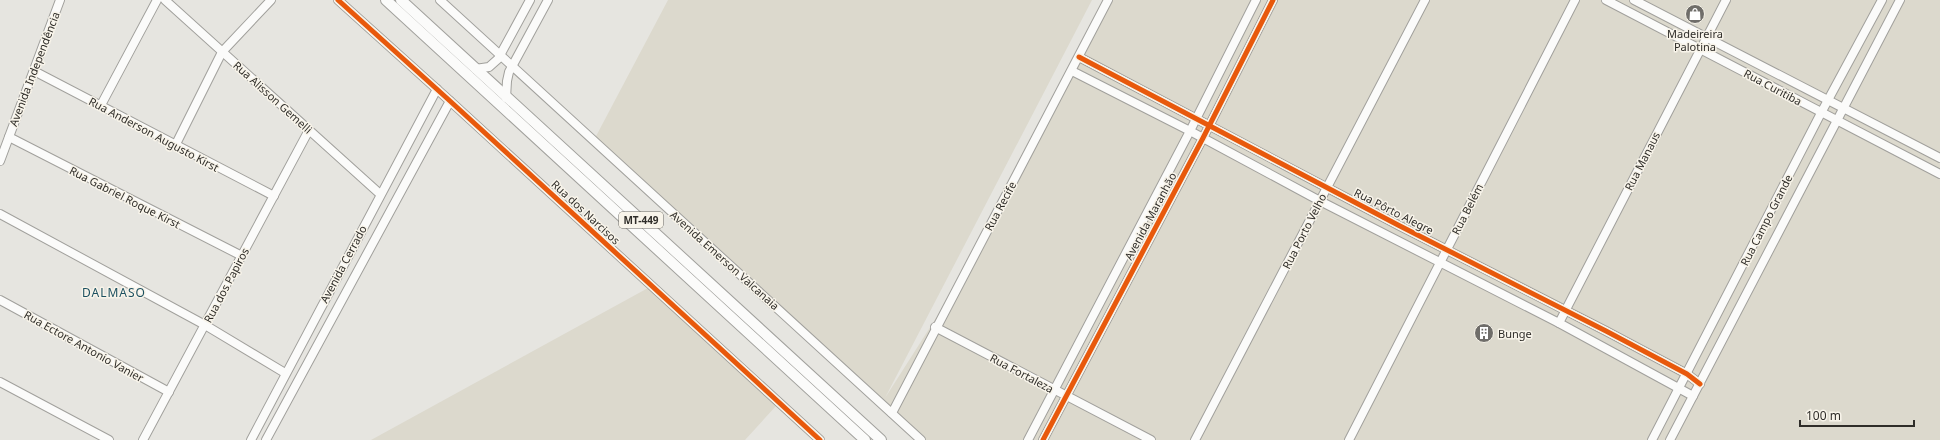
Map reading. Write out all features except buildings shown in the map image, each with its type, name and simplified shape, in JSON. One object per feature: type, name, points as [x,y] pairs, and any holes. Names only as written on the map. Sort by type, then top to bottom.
[{"type":"main road","name":"MT-449","points":[[386,0],[865,440]]},
{"type":"main road","name":"MT-449","points":[[401,0],[506,98],[881,440]]},
{"type":"street","name":"Avenida Independência","points":[[1,157],[60,0]]},
{"type":"street","points":[[101,105],[157,0]]},
{"type":"street","name":"Rua Alisson Gemelli","points":[[165,0],[380,194]]},
{"type":"street","points":[[175,146],[222,52],[271,0]]},
{"type":"street","name":"Rua dos Narcisos","points":[[338,0],[820,440]]},
{"type":"street","name":"Avenida Emerson Valcanaia","points":[[440,0],[921,440]]},
{"type":"street","points":[[475,69],[489,67],[501,55],[530,0]]},
{"type":"street","points":[[506,98],[506,81],[512,66],[548,0]]},
{"type":"street","name":"Rua Recife","points":[[892,413],[935,327],[1072,71],[1108,0]]},
{"type":"street","name":"Avenida Maranhão","points":[[1028,440],[1190,131],[1256,0]]},
{"type":"street","name":"Avenida Maranhão","points":[[1043,440],[1203,138],[1272,0]]},
{"type":"street","name":"Rua Porto Velho","points":[[1195,440],[1425,0]]},
{"type":"street","name":"Rua Belém","points":[[1349,440],[1439,262],[1575,0]]},
{"type":"street","name":"Rua Curitiba","points":[[1606,0],[1940,174]]},
{"type":"street","name":"Rua Curitiba","points":[[1634,0],[1940,158]]},
{"type":"street","name":"Rua Manaus","points":[[1559,323],[1726,0]]},
{"type":"street","name":"Rua Campo Grande","points":[[1652,440],[1821,112],[1882,0]]},
{"type":"street","name":"Rua Campo Grande","points":[[1670,440],[1900,0]]},
{"type":"street","name":"Rua Pôrto Alegre","points":[[1079,57],[1398,225],[1606,331],[1687,374],[1700,384]]},
{"type":"street","name":"Rua Anderson Augusto Kirst","points":[[34,71],[101,105],[175,146],[274,196]]},
{"type":"street","points":[[1072,71],[1190,131],[1320,201],[1559,323],[1694,396]]},
{"type":"street","points":[[1791,96],[1798,84]]},
{"type":"street","name":"Avenida Cerrado","points":[[250,440],[437,89]]},
{"type":"street","name":"Avenida Cerrado","points":[[266,440],[450,101]]},
{"type":"street","name":"Rua dos Papiros","points":[[144,440],[309,130]]},
{"type":"street","name":"Rua Gabriel Roque Kirst","points":[[9,137],[242,256]]},
{"type":"street","points":[[0,214],[205,325],[285,373]]},
{"type":"street","points":[[1392,238],[1398,225]]},
{"type":"street","points":[[1509,298],[1516,285]]},
{"type":"street","name":"Rua Ectore Antonio Vanier","points":[[0,300],[169,392]]},
{"type":"street","name":"Rua Fortaleza","points":[[935,327],[1151,440]]},
{"type":"street","points":[[1598,344],[1606,331]]},
{"type":"street","points":[[1628,360],[1636,347]]},
{"type":"street","points":[[0,382],[109,440]]},
{"type":"shaded area","points":[[668,0],[1092,0],[885,398],[936,318],[1113,0],[1940,0],[1940,440],[922,440],[594,140]]},
{"type":"shaded area","points":[[648,288],[776,406],[745,440],[371,440]]},
{"type":"cycle path","points":[[338,0],[820,440]]},
{"type":"cycle path","points":[[1043,440],[1203,138],[1273,0]]},
{"type":"cycle path","points":[[1079,57],[1398,225],[1606,331],[1687,374],[1700,384]]},
{"type":"place","name":"Madeireira Palotina","points":[[1695,14]]},
{"type":"place","name":"Bunge","points":[[1484,333]]},
{"type":"district","name":"DALMASO","points":[[114,292]]}]
